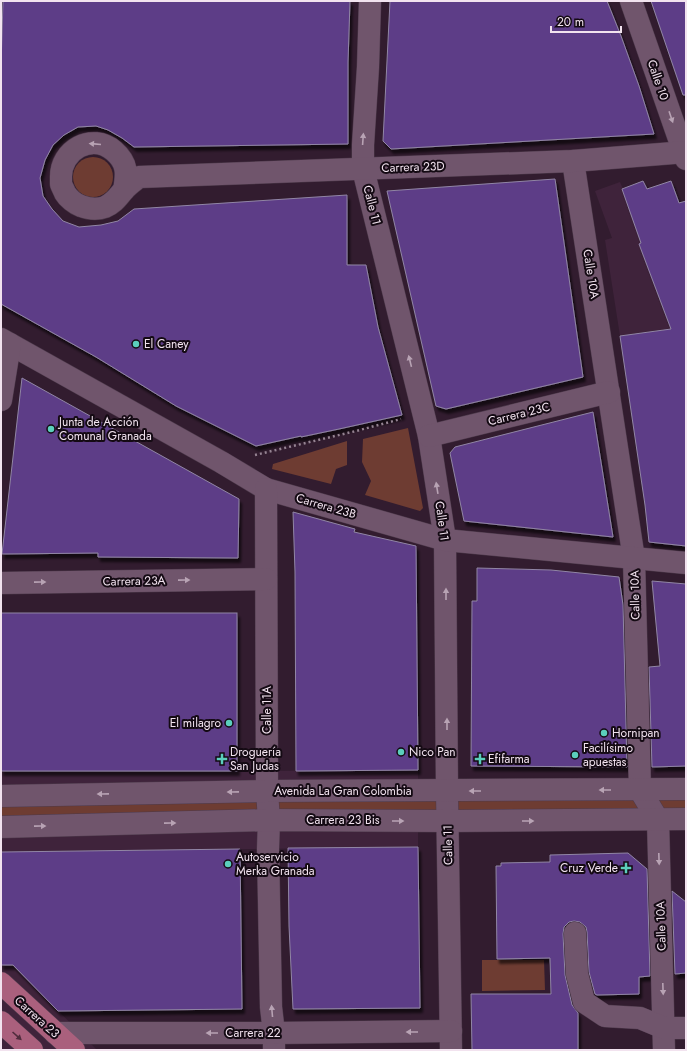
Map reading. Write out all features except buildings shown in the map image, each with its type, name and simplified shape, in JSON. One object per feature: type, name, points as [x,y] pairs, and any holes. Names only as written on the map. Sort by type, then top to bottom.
[{"type":"main road","name":"Carrera 23","points":[[1,983],[74,1050]]},
{"type":"main road","points":[[1,1022],[32,1050]]},
{"type":"street","name":"Calle 11","points":[[370,1],[368,67],[363,145],[364,169],[428,436],[445,540],[451,1041]]},
{"type":"street","name":"Calle 10","points":[[630,1],[685,155]]},
{"type":"street","name":"Carrera 23D","points":[[129,178],[573,161],[685,155]]},
{"type":"street","name":"Calle 10A","points":[[573,161],[634,559],[640,790],[658,820],[664,1050]]},
{"type":"street","points":[[1,400],[5,342]]},
{"type":"street","name":"Carrera 23B","points":[[5,342],[221,462],[266,489],[445,540],[686,563]]},
{"type":"street","name":"Carrera 23C","points":[[428,436],[609,392]]},
{"type":"street","name":"Calle 11A","points":[[266,489],[267,791],[269,820],[268,849],[271,999],[274,1042]]},
{"type":"street","name":"Carrera 23A","points":[[1,583],[266,579]]},
{"type":"street","name":"Avenida La Gran Colombia","points":[[1,796],[267,791],[686,789]]},
{"type":"street","name":"Carrera 23 Bis","points":[[1,827],[269,820],[448,821],[686,819]]},
{"type":"street","points":[[575,933],[577,974],[584,1002],[605,1016],[640,1018],[664,1028],[686,1028]]},
{"type":"street","name":"Carrera 22","points":[[55,1032],[274,1042],[451,1041]]},
{"type":"path","points":[[221,462],[423,414]]},
{"type":"shaded area","points":[[93,157],[107,163],[113,177],[107,191],[93,197],[79,191],[73,177],[79,163]]},
{"type":"shaded area","points":[[643,181],[647,189],[671,181],[679,203],[684,202],[686,208],[686,326],[620,336],[605,240],[612,238],[595,191],[620,182],[623,189]]},
{"type":"shaded area","points":[[408,428],[423,508],[420,511],[365,495],[371,481],[362,462],[363,439]]},
{"type":"shaded area","points":[[347,441],[347,465],[336,469],[331,484],[272,469],[273,464]]},
{"type":"shaded area","points":[[418,770],[418,847],[1,852],[1,771]]},
{"type":"shaded area","points":[[439,797],[438,813],[275,813],[276,800]]},
{"type":"shaded area","points":[[634,798],[642,813],[457,813],[456,800]]},
{"type":"shaded area","points":[[656,798],[686,798],[686,813],[663,813]]},
{"type":"shaded area","points":[[259,800],[259,812],[1,818],[1,803]]},
{"type":"shaded area","points":[[482,960],[544,960],[545,990],[482,991]]},
{"type":"shaded area","points":[[1,965],[13,965],[97,1050],[1,1050]]},
{"type":"place","name":"El Caney","points":[[136,344]]},
{"type":"place","name":"Junta de Acción Comunal Granada","points":[[51,429]]},
{"type":"place","name":"El milagro","points":[[229,723]]},
{"type":"place","name":"Hornipan","points":[[604,733]]},
{"type":"place","name":"Nico Pan","points":[[401,752]]},
{"type":"place","name":"Facilísimo apuestas","points":[[575,755]]},
{"type":"place","name":"Droguería San Judas","points":[[222,759]]},
{"type":"place","name":"Efifarma","points":[[480,759]]},
{"type":"place","name":"Autoservicio Merka Granada","points":[[228,864]]},
{"type":"place","name":"Cruz Verde","points":[[626,868]]}]
